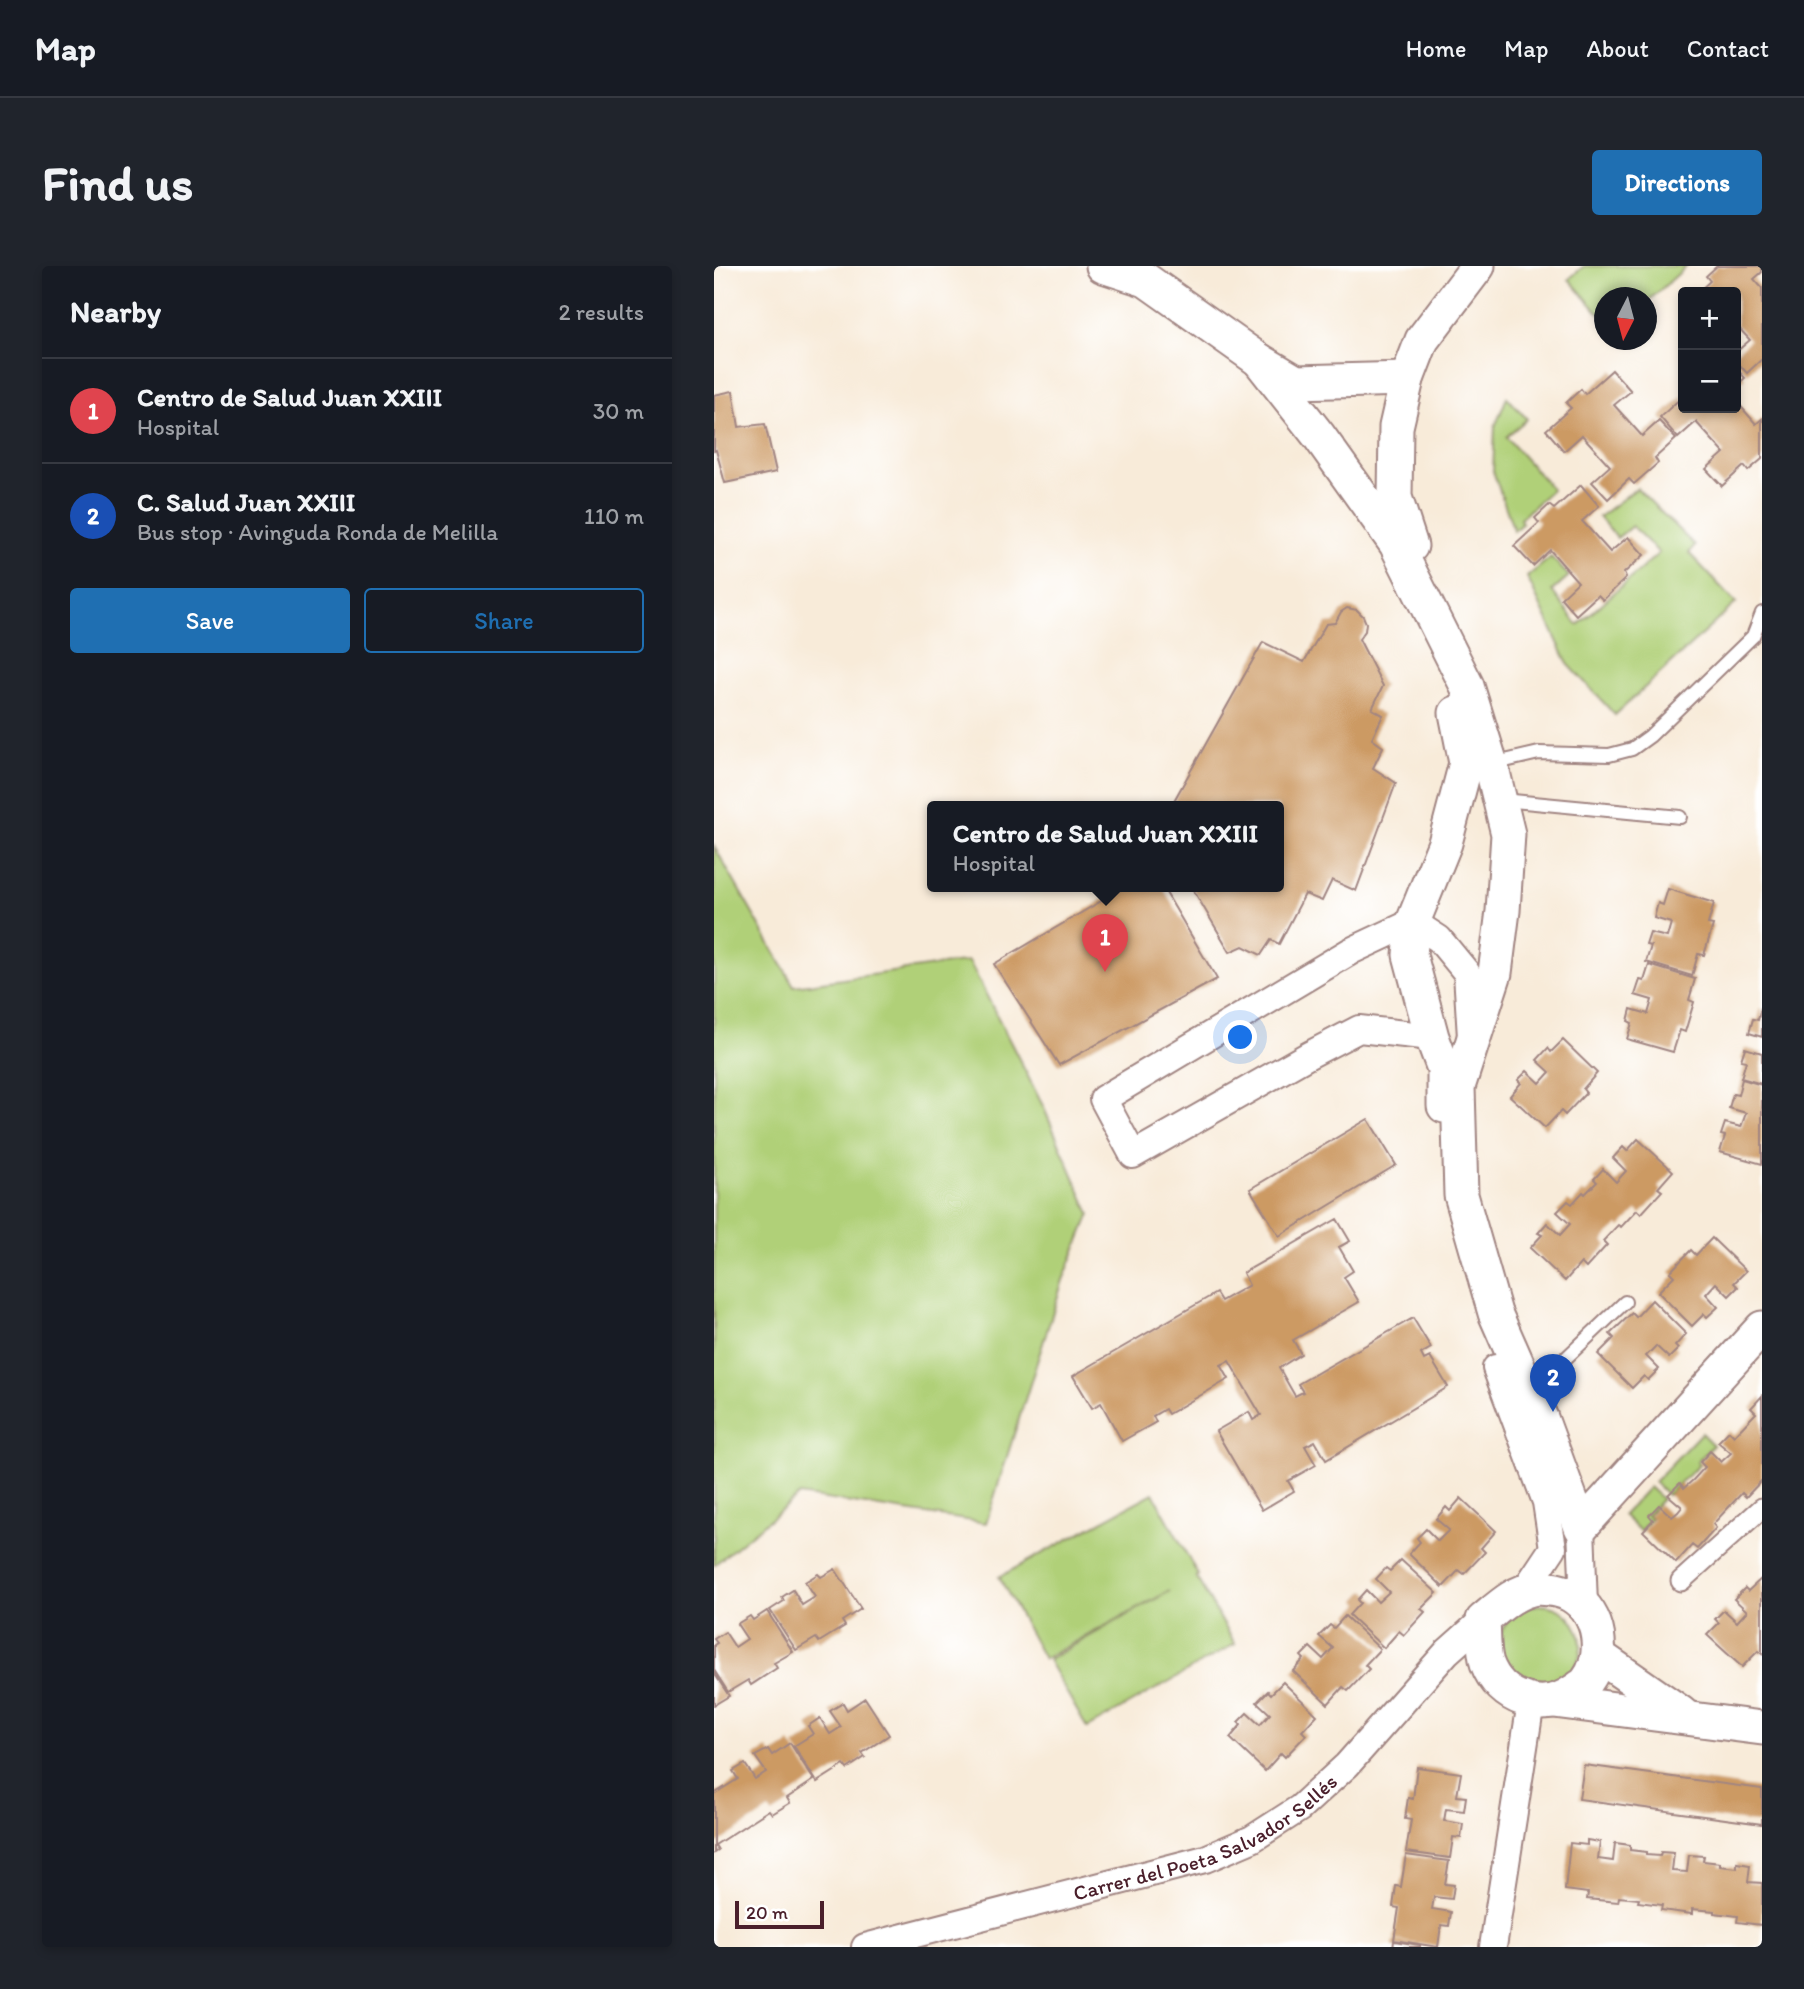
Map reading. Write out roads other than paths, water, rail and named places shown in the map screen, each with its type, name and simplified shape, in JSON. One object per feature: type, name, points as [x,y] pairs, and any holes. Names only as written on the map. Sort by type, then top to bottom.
[{"type":"street","points":[[1102,266],[1146,279],[1259,360],[1296,382],[1407,379]]},
{"type":"street","points":[[1478,266],[1422,340],[1407,379],[1396,427],[1395,497],[1442,638],[1466,763],[1445,843],[1413,922],[1410,954],[1432,1037],[1444,1069],[1441,1152],[1453,1235],[1509,1371],[1581,1527],[1584,1605]]},
{"type":"street","points":[[1259,360],[1319,436],[1396,544],[1467,686],[1491,764],[1508,834],[1503,911],[1495,973],[1458,1087],[1461,1195],[1546,1502],[1553,1548],[1525,1590]]},
{"type":"street","points":[[1413,922],[1351,951],[1103,1099],[1133,1155],[1359,1029],[1432,1037]]},
{"type":"street","points":[[1413,922],[1439,939],[1466,973],[1471,1042]]},
{"type":"street","points":[[1581,1527],[1762,1328]]},
{"type":"street","points":[[1681,1581],[1762,1507]]},
{"type":"street","points":[[1542,1701],[1565,1698],[1586,1683],[1599,1656],[1597,1627],[1584,1605],[1571,1595],[1555,1589],[1536,1588],[1509,1598],[1483,1620],[1486,1662],[1500,1686],[1520,1699],[1762,1728]]},
{"type":"street","name":"Carrer del Poeta Salvador Sellés","points":[[865,1947],[1205,1859],[1252,1839],[1300,1808],[1347,1765],[1447,1652],[1483,1620]]},
{"type":"street","points":[[1599,1656],[1659,1700],[1689,1718]]},
{"type":"street","points":[[1493,1947],[1542,1701]]},
{"type":"lane","points":[[1491,764],[1539,753],[1609,755],[1632,749],[1650,736],[1753,636],[1762,612]]},
{"type":"lane","points":[[1500,799],[1680,817]]},
{"type":"lane","points":[[1509,1371],[1566,1358],[1625,1302]]},
{"type":"place","name":"Centro de Salud Juan XXIII","points":[[1105,972]]},
{"type":"place","name":"C. Salud Juan XXIII","points":[[1553,1412]]}]
